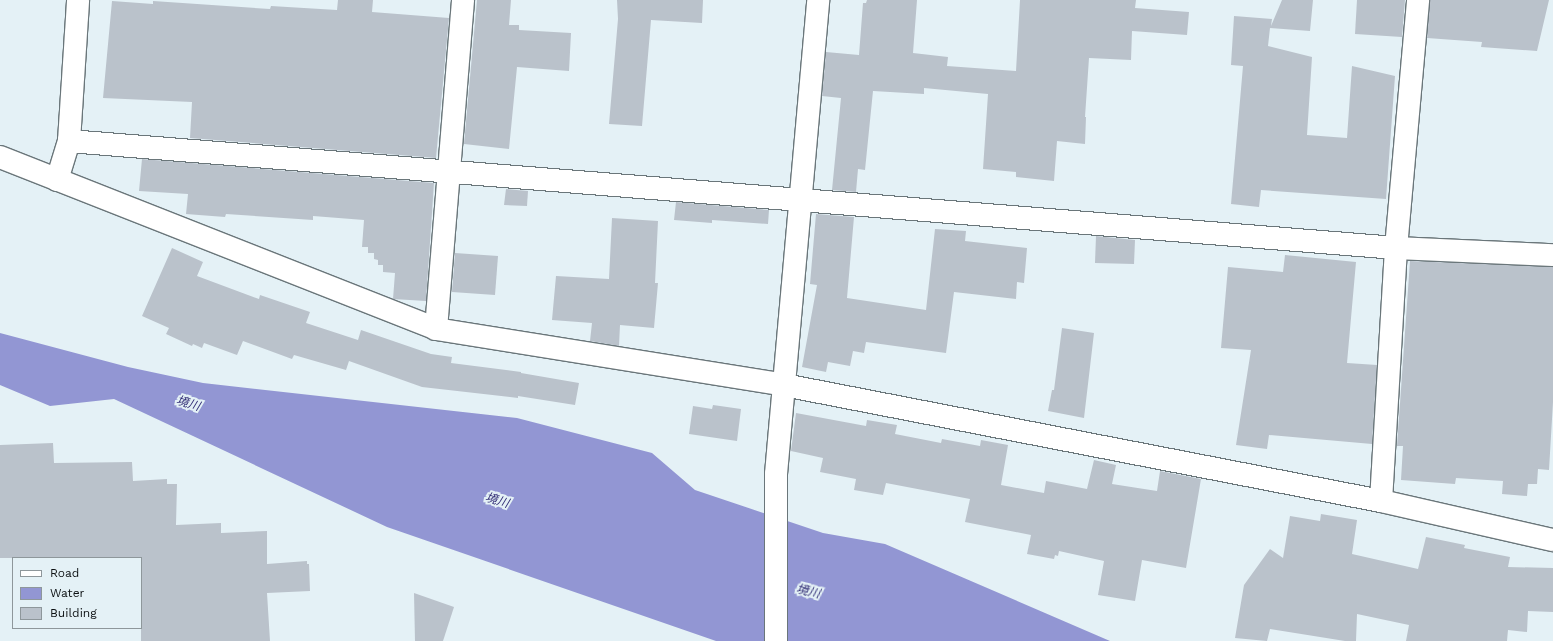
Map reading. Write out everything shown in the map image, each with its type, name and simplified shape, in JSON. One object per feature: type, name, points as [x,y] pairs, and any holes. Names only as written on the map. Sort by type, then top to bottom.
[{"type":"street","points":[[57,180],[69,141],[78,0]]},
{"type":"street","points":[[436,329],[463,0]]},
{"type":"street","points":[[776,641],[776,474],[818,0]]},
{"type":"street","points":[[1381,500],[1396,248],[1418,0]]},
{"type":"street","points":[[69,141],[1396,248],[1553,255]]},
{"type":"street","points":[[0,156],[57,180],[436,329],[784,385],[1381,500],[1553,540]]},
{"type":"water","name":"境川","points":[[0,333],[128,367],[203,383],[517,418],[652,453],[695,490],[823,533],[885,544],[1110,641],[716,641],[387,527],[114,399],[50,406],[0,385]]},
{"type":"building","points":[[338,0],[373,0],[372,12],[449,18],[436,158],[190,138],[192,102],[103,98],[112,1],[153,4],[153,1],[270,9],[271,6],[337,10]]},
{"type":"building","points":[[477,0],[511,0],[509,25],[519,25],[519,30],[571,33],[569,71],[517,67],[509,149],[464,144]]},
{"type":"building","points":[[617,0],[703,0],[702,23],[651,20],[642,126],[609,124],[618,19]]},
{"type":"building","points":[[867,0],[917,0],[913,53],[948,57],[947,66],[1016,71],[1020,0],[1136,0],[1135,8],[1189,12],[1187,35],[1132,31],[1131,60],[1089,58],[1085,117],[1085,144],[1057,141],[1054,181],[1016,177],[1016,172],[983,169],[988,94],[924,88],[924,94],[873,91],[865,170],[858,169],[856,192],[832,190],[841,98],[822,96],[826,52],[859,55],[863,3],[866,3]]},
{"type":"building","points":[[1282,0],[1313,0],[1310,31],[1270,28],[1268,46],[1312,57],[1307,135],[1347,138],[1352,66],[1395,76],[1386,199],[1261,190],[1259,207],[1231,204],[1243,66],[1231,65],[1234,16],[1272,19],[1271,26]]},
{"type":"building","points":[[1357,0],[1405,0],[1402,37],[1355,34]]},
{"type":"building","points":[[1430,0],[1549,0],[1537,51],[1481,47],[1482,42],[1427,38]]},
{"type":"building","points":[[142,159],[434,183],[426,301],[393,299],[395,273],[383,272],[383,265],[378,265],[378,260],[374,259],[374,253],[368,253],[368,247],[362,247],[364,220],[313,216],[313,220],[226,214],[225,217],[186,214],[188,194],[139,191]]},
{"type":"building","points":[[506,189],[528,191],[527,206],[504,205]]},
{"type":"building","points":[[676,202],[769,210],[768,224],[712,220],[712,223],[674,220]]},
{"type":"building","points":[[816,214],[854,217],[847,298],[926,310],[935,229],[966,231],[965,241],[1027,248],[1024,283],[1017,282],[1016,299],[954,292],[946,353],[866,342],[864,353],[853,351],[850,366],[828,362],[826,372],[802,367],[817,285],[810,284]]},
{"type":"building","points":[[612,218],[658,221],[655,283],[658,283],[654,328],[620,325],[619,346],[590,341],[592,323],[552,320],[556,276],[609,279]]},
{"type":"building","points":[[1096,236],[1135,240],[1134,264],[1095,263]]},
{"type":"building","points":[[172,248],[203,262],[197,276],[259,299],[260,295],[310,312],[306,323],[358,340],[361,330],[431,354],[452,357],[451,363],[521,372],[579,383],[575,405],[518,396],[518,398],[422,387],[349,361],[346,370],[294,355],[292,359],[243,341],[237,355],[204,343],[202,348],[193,344],[192,346],[166,334],[169,328],[142,316]]},
{"type":"building","points":[[455,253],[498,256],[495,295],[452,292]]},
{"type":"building","points":[[1285,255],[1356,262],[1347,363],[1377,365],[1372,444],[1269,435],[1267,449],[1236,445],[1251,350],[1221,348],[1228,267],[1283,272]]},
{"type":"building","points":[[1410,261],[1553,267],[1553,402],[1549,470],[1538,469],[1537,484],[1528,484],[1527,496],[1502,494],[1503,481],[1456,478],[1455,484],[1401,480],[1403,446],[1397,446]]},
{"type":"building","points":[[1062,328],[1094,333],[1084,418],[1048,411],[1052,390],[1054,390]]},
{"type":"building","points":[[713,405],[741,409],[737,441],[689,434],[693,406],[712,409]]},
{"type":"building","points":[[796,413],[866,426],[867,420],[897,425],[895,434],[941,443],[942,439],[980,446],[981,440],[1008,445],[1001,485],[1044,493],[1046,481],[1087,489],[1094,460],[1116,465],[1112,484],[1157,491],[1160,471],[1201,479],[1186,568],[1142,560],[1135,601],[1098,595],[1104,561],[1059,551],[1058,556],[1055,555],[1054,559],[1027,554],[1031,535],[965,522],[970,499],[886,483],[883,495],[854,490],[856,479],[820,472],[823,458],[791,451]]},
{"type":"building","points":[[53,443],[54,463],[132,462],[133,481],[167,479],[167,484],[177,484],[176,525],[221,523],[221,533],[267,531],[267,564],[307,561],[307,564],[309,564],[310,591],[267,593],[270,641],[141,641],[142,557],[0,558],[0,445]]},
{"type":"building","points":[[1321,514],[1357,520],[1352,554],[1418,569],[1426,537],[1465,545],[1464,548],[1510,557],[1508,567],[1553,568],[1553,612],[1528,611],[1527,632],[1508,630],[1507,641],[1406,641],[1409,625],[1357,614],[1356,641],[1345,641],[1270,629],[1267,641],[1235,638],[1244,585],[1270,549],[1283,558],[1290,516],[1320,521]]},
{"type":"building","points":[[414,593],[454,607],[443,641],[415,641]]}]
